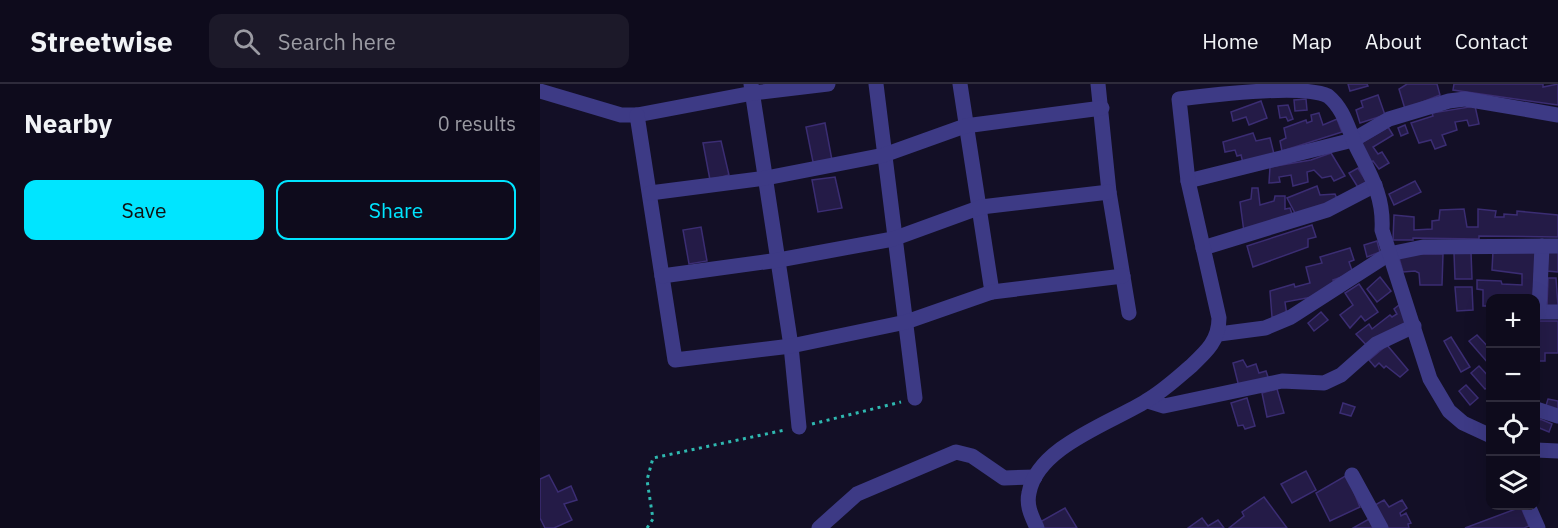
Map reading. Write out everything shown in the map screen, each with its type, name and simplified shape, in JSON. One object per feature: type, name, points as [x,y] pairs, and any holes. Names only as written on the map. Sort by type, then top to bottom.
[{"type":"street","points":[[540,91],[621,115],[638,116],[752,89],[828,84]]},
{"type":"street","points":[[876,84],[893,239],[915,398]]},
{"type":"street","points":[[960,84],[993,292]]},
{"type":"street","points":[[1098,84],[1109,192],[1129,313]]},
{"type":"street","points":[[1037,528],[1029,511],[1029,492],[1035,477],[1050,458],[1074,440],[1148,401],[1207,352],[1219,334],[1219,318],[1188,181],[1179,99],[1287,85],[1312,88],[1326,94],[1340,108],[1383,208],[1382,230],[1430,380],[1449,411],[1463,423],[1486,434]]},
{"type":"street","points":[[752,89],[791,346],[799,427]]},
{"type":"street","points":[[1188,181],[1353,140],[1389,119],[1457,100],[1558,115]]},
{"type":"street","points":[[650,193],[766,178],[884,156],[965,126],[1102,108]]},
{"type":"street","points":[[638,116],[675,360],[791,346],[906,322],[993,292],[1123,276]]},
{"type":"street","points":[[1203,248],[1327,210],[1375,185]]},
{"type":"street","points":[[662,276],[779,260],[893,239],[981,207],[1109,192]]},
{"type":"street","points":[[1538,294],[1542,246]]},
{"type":"street","points":[[1219,334],[1264,328],[1291,317],[1389,255],[1423,247],[1558,246]]},
{"type":"street","points":[[1540,312],[1558,312]]},
{"type":"street","points":[[1148,401],[1164,406],[1282,381],[1324,382],[1341,375],[1376,344],[1414,326]]},
{"type":"street","points":[[1540,410],[1558,416]]},
{"type":"street","points":[[1540,450],[1558,451]]},
{"type":"street","points":[[819,528],[857,494],[956,452],[972,456],[1004,478],[1035,477]]},
{"type":"street","points":[[1352,476],[1381,528]]},
{"type":"street","points":[[1530,510],[1538,528]]},
{"type":"path","points":[[647,528],[653,519],[647,480],[653,458],[799,427],[915,398]]},
{"type":"building","points":[[1348,84],[1367,84],[1368,86],[1350,91]]},
{"type":"building","points":[[1407,84],[1437,84],[1440,95],[1405,109],[1399,89]]},
{"type":"building","points":[[1454,84],[1543,84],[1543,87],[1558,84],[1558,105],[1453,90]]},
{"type":"building","points":[[1378,95],[1385,115],[1360,123],[1356,110],[1363,107],[1361,101]]},
{"type":"building","points":[[1306,99],[1307,110],[1295,111],[1294,100]]},
{"type":"building","points":[[1261,101],[1267,118],[1249,125],[1246,117],[1233,121],[1231,112]]},
{"type":"building","points":[[1288,105],[1293,119],[1288,121],[1286,117],[1280,118],[1278,106]]},
{"type":"building","points":[[1475,106],[1479,124],[1469,126],[1467,120],[1455,122],[1457,130],[1442,135],[1446,145],[1435,149],[1431,140],[1419,143],[1411,123],[1433,116],[1432,113]]},
{"type":"building","points":[[1319,113],[1323,125],[1337,119],[1342,132],[1282,151],[1280,141],[1286,138],[1284,128],[1306,120],[1307,123],[1312,121],[1311,115]]},
{"type":"building","points":[[825,123],[832,160],[813,162],[806,127]]},
{"type":"building","points":[[1405,125],[1408,133],[1401,136],[1398,128]]},
{"type":"building","points":[[1388,127],[1393,135],[1373,147],[1378,154],[1382,152],[1389,163],[1379,169],[1373,161],[1371,162],[1361,143]]},
{"type":"building","points":[[1253,133],[1256,141],[1270,138],[1274,154],[1243,163],[1241,155],[1237,156],[1235,150],[1225,152],[1223,142]]},
{"type":"building","points":[[721,141],[729,175],[710,180],[703,143]]},
{"type":"building","points":[[1331,153],[1345,176],[1334,181],[1331,176],[1322,178],[1314,170],[1307,172],[1308,182],[1293,186],[1291,175],[1279,177],[1280,182],[1269,183],[1270,167],[1311,160]]},
{"type":"building","points":[[1358,168],[1368,184],[1359,189],[1349,173]]},
{"type":"building","points":[[835,177],[842,208],[818,212],[812,180]]},
{"type":"building","points":[[1415,181],[1421,192],[1394,205],[1389,194]]},
{"type":"building","points":[[1317,186],[1320,195],[1335,194],[1338,201],[1296,215],[1287,198]]},
{"type":"building","points":[[1252,188],[1258,188],[1260,205],[1274,201],[1275,196],[1285,196],[1285,209],[1290,208],[1293,217],[1244,232],[1240,202],[1251,199]]},
{"type":"building","points":[[1464,209],[1467,227],[1478,227],[1478,209],[1496,211],[1495,217],[1504,217],[1504,214],[1517,215],[1517,211],[1558,215],[1558,237],[1479,236],[1479,239],[1393,240],[1394,215],[1414,217],[1414,230],[1432,229],[1432,221],[1439,220],[1440,210]]},
{"type":"building","points":[[1312,225],[1316,237],[1308,239],[1308,247],[1253,267],[1247,246]]},
{"type":"building","points":[[701,227],[707,261],[689,264],[683,230]]},
{"type":"building","points":[[1377,241],[1380,252],[1367,257],[1364,245]]},
{"type":"building","points":[[1350,248],[1354,260],[1349,262],[1353,273],[1333,280],[1335,286],[1312,297],[1285,302],[1287,316],[1272,317],[1270,291],[1294,284],[1295,287],[1310,283],[1306,267],[1322,263],[1320,257]]},
{"type":"building","points":[[1493,251],[1536,251],[1533,294],[1486,294],[1486,306],[1483,306],[1483,290],[1477,289],[1477,280],[1522,285],[1522,274],[1492,270]]},
{"type":"building","points":[[1548,251],[1558,251],[1558,272],[1547,271]]},
{"type":"building","points":[[1471,252],[1472,279],[1455,279],[1454,253]]},
{"type":"building","points":[[1412,254],[1443,254],[1442,285],[1420,285],[1419,273],[1403,272],[1399,258]]},
{"type":"building","points":[[1380,277],[1391,291],[1377,302],[1367,289]]},
{"type":"building","points":[[1548,278],[1556,278],[1558,306],[1547,306]]},
{"type":"building","points":[[1359,284],[1378,312],[1365,321],[1361,316],[1350,328],[1340,315],[1353,305],[1345,293]]},
{"type":"building","points":[[1455,287],[1472,287],[1473,310],[1457,311]]},
{"type":"building","points":[[1399,305],[1412,323],[1369,348],[1356,334],[1369,324],[1372,329],[1390,315],[1392,317],[1397,314],[1394,309]]},
{"type":"building","points":[[1321,312],[1328,320],[1314,331],[1308,323]]},
{"type":"building","points":[[1540,321],[1558,321],[1558,353],[1545,353],[1545,361],[1540,361]]},
{"type":"building","points":[[1477,335],[1486,345],[1486,361],[1469,341]]},
{"type":"building","points":[[1451,337],[1470,367],[1461,372],[1444,341]]},
{"type":"building","points":[[1387,345],[1408,370],[1400,377],[1379,363],[1375,367],[1369,360]]},
{"type":"building","points":[[1243,360],[1247,367],[1256,364],[1259,373],[1266,371],[1269,380],[1239,387],[1233,363]]},
{"type":"building","points":[[1479,366],[1486,374],[1486,388],[1485,389],[1471,373]]},
{"type":"building","points":[[1466,385],[1478,398],[1470,405],[1459,391]]},
{"type":"building","points":[[1277,389],[1284,413],[1267,417],[1262,393]]},
{"type":"building","points":[[1247,398],[1255,426],[1245,429],[1243,425],[1238,426],[1231,403]]},
{"type":"building","points":[[1548,399],[1558,401],[1558,413],[1545,409]]},
{"type":"building","points":[[1343,403],[1355,407],[1351,416],[1340,413]]},
{"type":"building","points":[[1540,419],[1552,424],[1549,432],[1540,428]]},
{"type":"building","points":[[1306,471],[1316,490],[1292,503],[1281,484]]},
{"type":"building","points":[[549,475],[558,492],[571,486],[577,500],[564,504],[572,520],[554,528],[545,528],[540,518],[540,479]]},
{"type":"building","points":[[1347,475],[1360,507],[1330,521],[1316,493]]},
{"type":"building","points":[[1264,497],[1287,528],[1229,528],[1244,516],[1242,512]]},
{"type":"building","points":[[1384,500],[1389,507],[1402,500],[1407,508],[1400,513],[1401,516],[1406,513],[1411,523],[1408,524],[1409,528],[1388,528],[1375,505]]},
{"type":"building","points":[[1065,508],[1077,528],[1043,528],[1040,522]]},
{"type":"building","points":[[1513,510],[1522,510],[1529,526],[1524,528],[1465,528]]},
{"type":"building","points":[[1202,518],[1208,526],[1218,520],[1224,528],[1188,528]]},
{"type":"building","points":[[1369,519],[1373,528],[1353,528]]}]
